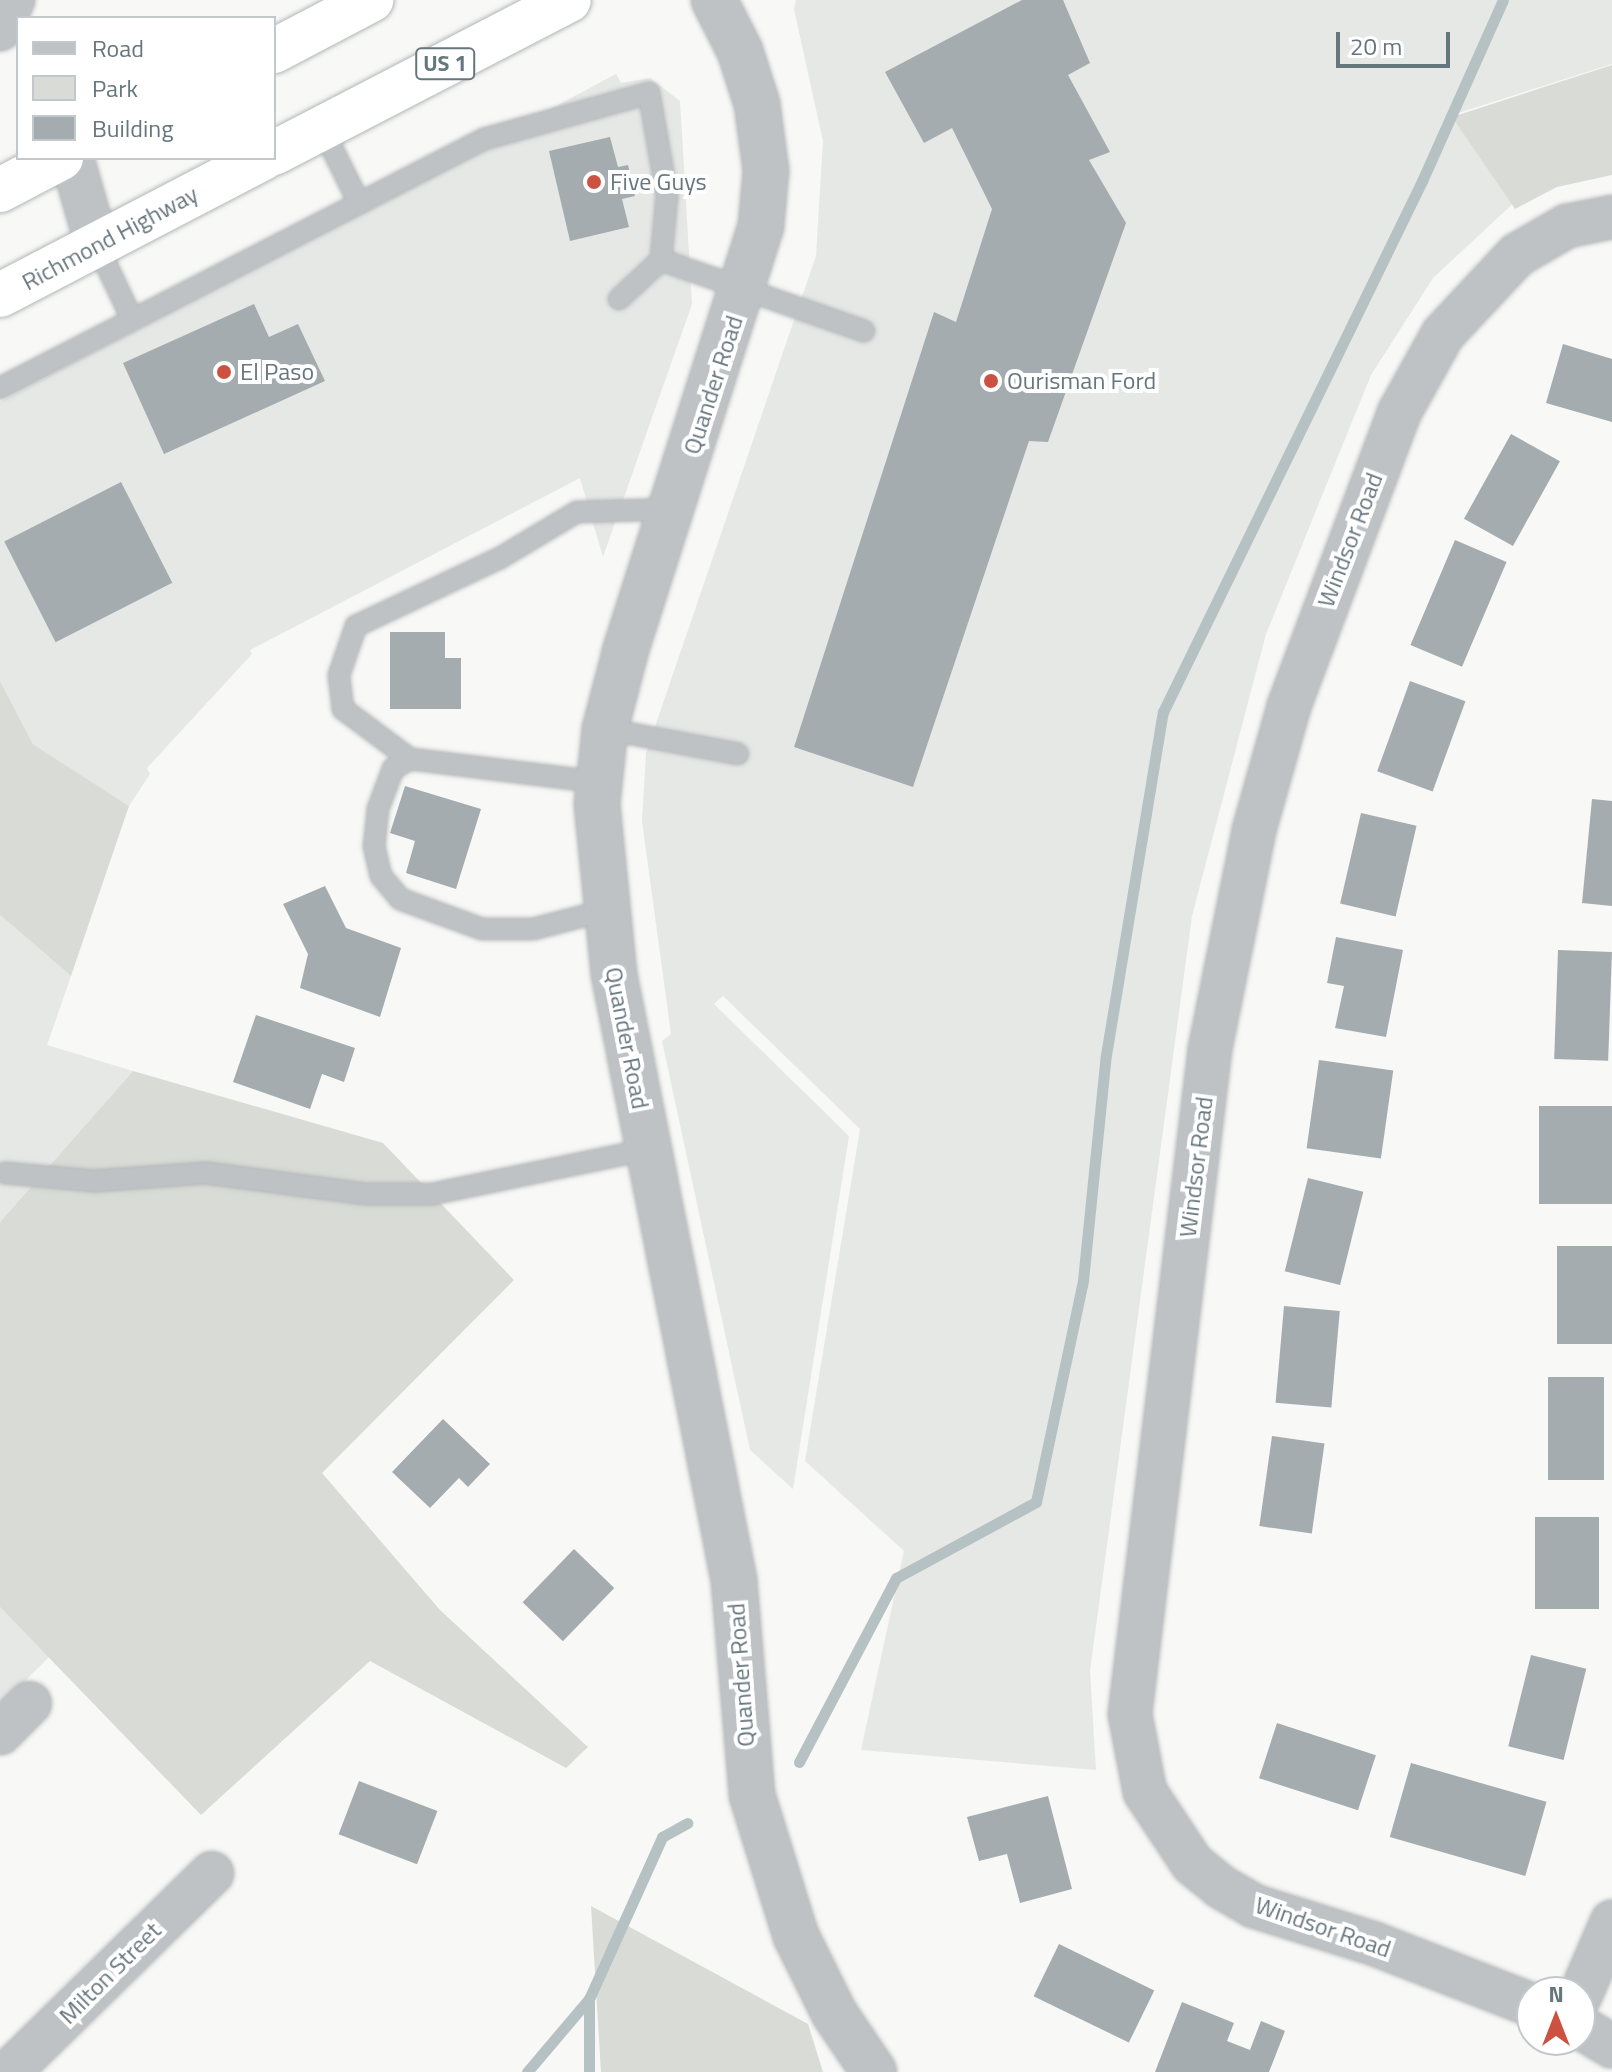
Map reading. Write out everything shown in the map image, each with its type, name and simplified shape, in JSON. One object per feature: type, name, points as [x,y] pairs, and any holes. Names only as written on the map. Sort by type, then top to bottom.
[{"type":"highway","points":[[276,50],[371,0]]},
{"type":"highway","name":"US 1","points":[[276,152],[569,0]]},
{"type":"highway","points":[[0,190],[57,160]]},
{"type":"highway","name":"Richmond Highway","points":[[0,295],[259,160]]},
{"type":"street","points":[[13,0],[0,31],[16,46]]},
{"type":"street","name":"Quander Road","points":[[714,0],[740,51],[757,104],[766,171],[761,226],[605,729],[598,782],[607,910],[614,974],[734,1580],[752,1795],[796,1936],[834,2013],[874,2072]]},
{"type":"street","points":[[73,160],[97,245]]},
{"type":"street","name":"Windsor Road","points":[[1516,1998],[1448,1970],[1254,1906],[1220,1886],[1192,1863],[1165,1830],[1145,1792],[1130,1714],[1210,1049],[1254,830],[1289,706],[1399,413],[1443,334],[1517,255],[1567,226],[1612,217]]},
{"type":"street","points":[[0,1733],[30,1703]]},
{"type":"street","name":"Milton Street","points":[[9,2072],[212,1873]]},
{"type":"street","points":[[1589,1976],[1612,1922]]},
{"type":"lane","points":[[0,388],[484,139],[649,93],[667,195],[661,260],[619,299]]},
{"type":"lane","points":[[322,128],[359,203]]},
{"type":"lane","points":[[97,245],[132,319]]},
{"type":"lane","points":[[661,260],[742,291],[864,331]]},
{"type":"lane","points":[[598,782],[410,759],[343,709],[339,675],[356,626],[500,558],[577,512],[673,509]]},
{"type":"lane","points":[[605,729],[738,754]]},
{"type":"lane","points":[[410,759],[393,769],[378,809],[374,846],[381,876],[400,899],[482,929],[533,929],[607,910]]},
{"type":"lane","points":[[5,1173],[94,1181],[206,1173],[365,1194],[432,1194],[649,1149]]},
{"type":"shaded area","points":[[796,0],[1612,0],[1612,64],[1452,115],[1518,199],[1433,278],[1371,375],[1266,634],[1192,916],[1090,1671],[1096,1770],[861,1750],[904,1551],[805,1461],[860,1129],[723,996],[714,1004],[849,1136],[793,1489],[750,1450],[662,1041],[671,1034],[642,821],[646,753],[816,256],[823,141],[794,9]]},
{"type":"shaded area","points":[[616,74],[621,83],[650,78],[680,101],[692,304],[603,557],[580,478],[250,650],[252,654],[147,768],[150,774],[129,806],[33,744],[0,681],[0,402]]},
{"type":"shaded area","points":[[0,915],[71,976],[47,1045],[133,1071],[0,1222]]},
{"type":"shaded area","points":[[0,1607],[49,1657],[0,1706]]},
{"type":"green space","points":[[1612,65],[1612,175],[1557,187],[1515,209],[1452,117]]},
{"type":"green space","points":[[0,681],[33,744],[129,806],[71,976],[0,915]]},
{"type":"green space","points":[[133,1071],[383,1143],[514,1280],[322,1473],[440,1610],[588,1747],[566,1768],[370,1661],[201,1815],[0,1607],[0,1222]]},
{"type":"green space","points":[[591,1906],[808,2024],[823,2072],[601,2072]]},
{"type":"building","name":"Ourisman Ford","points":[[1022,0],[1063,0],[1090,63],[1068,75],[1110,152],[1089,160],[1126,223],[1048,442],[1029,441],[913,787],[794,747],[934,312],[956,322],[992,209],[952,128],[924,143],[885,72]]},
{"type":"building","name":"Five Guys","points":[[610,137],[618,167],[628,165],[635,196],[622,199],[629,227],[570,241],[549,151]]},
{"type":"building","name":"El Paso","points":[[254,304],[269,337],[298,324],[325,381],[164,454],[123,363]]},
{"type":"building","points":[[1563,344],[1612,359],[1612,422],[1546,403]]},
{"type":"building","points":[[1511,434],[1560,461],[1513,546],[1464,519]]},
{"type":"building","points":[[121,482],[172,583],[56,642],[4,541]]},
{"type":"building","points":[[1455,540],[1507,562],[1462,667],[1410,645]]},
{"type":"building","points":[[390,632],[445,632],[445,658],[461,658],[461,709],[390,709]]},
{"type":"building","points":[[1410,681],[1465,701],[1433,791],[1377,771]]},
{"type":"building","points":[[405,786],[481,809],[456,889],[406,873],[415,841],[390,833]]},
{"type":"building","points":[[1592,799],[1612,801],[1612,906],[1582,903]]},
{"type":"building","points":[[1361,813],[1417,826],[1396,916],[1340,904]]},
{"type":"building","points":[[325,886],[346,928],[401,948],[380,1017],[300,988],[308,954],[283,904]]},
{"type":"building","points":[[1336,937],[1403,950],[1386,1037],[1335,1028],[1344,986],[1327,983]]},
{"type":"building","points":[[1558,950],[1612,952],[1608,1061],[1554,1059]]},
{"type":"building","points":[[256,1015],[355,1048],[344,1082],[322,1074],[310,1109],[233,1082]]},
{"type":"building","points":[[1319,1060],[1393,1070],[1381,1159],[1307,1148]]},
{"type":"building","points":[[1539,1106],[1612,1106],[1612,1204],[1539,1204]]},
{"type":"building","points":[[1308,1178],[1363,1192],[1340,1285],[1285,1271]]},
{"type":"building","points":[[1557,1246],[1612,1246],[1612,1344],[1557,1344]]},
{"type":"building","points":[[1284,1306],[1340,1311],[1331,1408],[1276,1403]]},
{"type":"building","points":[[1548,1377],[1604,1377],[1604,1480],[1548,1480]]},
{"type":"building","points":[[443,1419],[490,1464],[468,1487],[459,1478],[430,1508],[392,1472]]},
{"type":"building","points":[[1272,1436],[1324,1443],[1312,1533],[1259,1526]]},
{"type":"building","points":[[1535,1517],[1599,1517],[1599,1609],[1535,1609]]},
{"type":"building","points":[[574,1549],[614,1588],[563,1641],[523,1602]]},
{"type":"building","points":[[1531,1655],[1586,1669],[1564,1760],[1508,1746]]},
{"type":"building","points":[[1277,1723],[1376,1755],[1358,1810],[1259,1778]]},
{"type":"building","points":[[1411,1763],[1547,1802],[1525,1876],[1390,1837]]},
{"type":"building","points":[[359,1781],[437,1811],[417,1864],[339,1834]]},
{"type":"building","points":[[1048,1796],[1072,1889],[1020,1903],[1007,1854],[979,1861],[967,1817]]},
{"type":"building","points":[[1059,1944],[1154,1990],[1129,2043],[1034,1996]]},
{"type":"building","points":[[1182,2002],[1234,2023],[1227,2041],[1250,2050],[1261,2021],[1285,2031],[1269,2072],[1155,2072]]},
{"type":"waterway","points":[[799,1762],[896,1578],[1036,1502],[1083,1280],[1106,1055],[1163,712],[1422,181],[1503,0]]},
{"type":"waterway","points":[[589,2072],[589,1999],[662,1837],[687,1823]]},
{"type":"waterway","points":[[527,2072],[589,1999]]},
{"type":"place","name":"Five Guys","points":[[594,182]]},
{"type":"place","name":"El Paso","points":[[224,372]]},
{"type":"place","name":"Ourisman Ford","points":[[991,381]]}]
